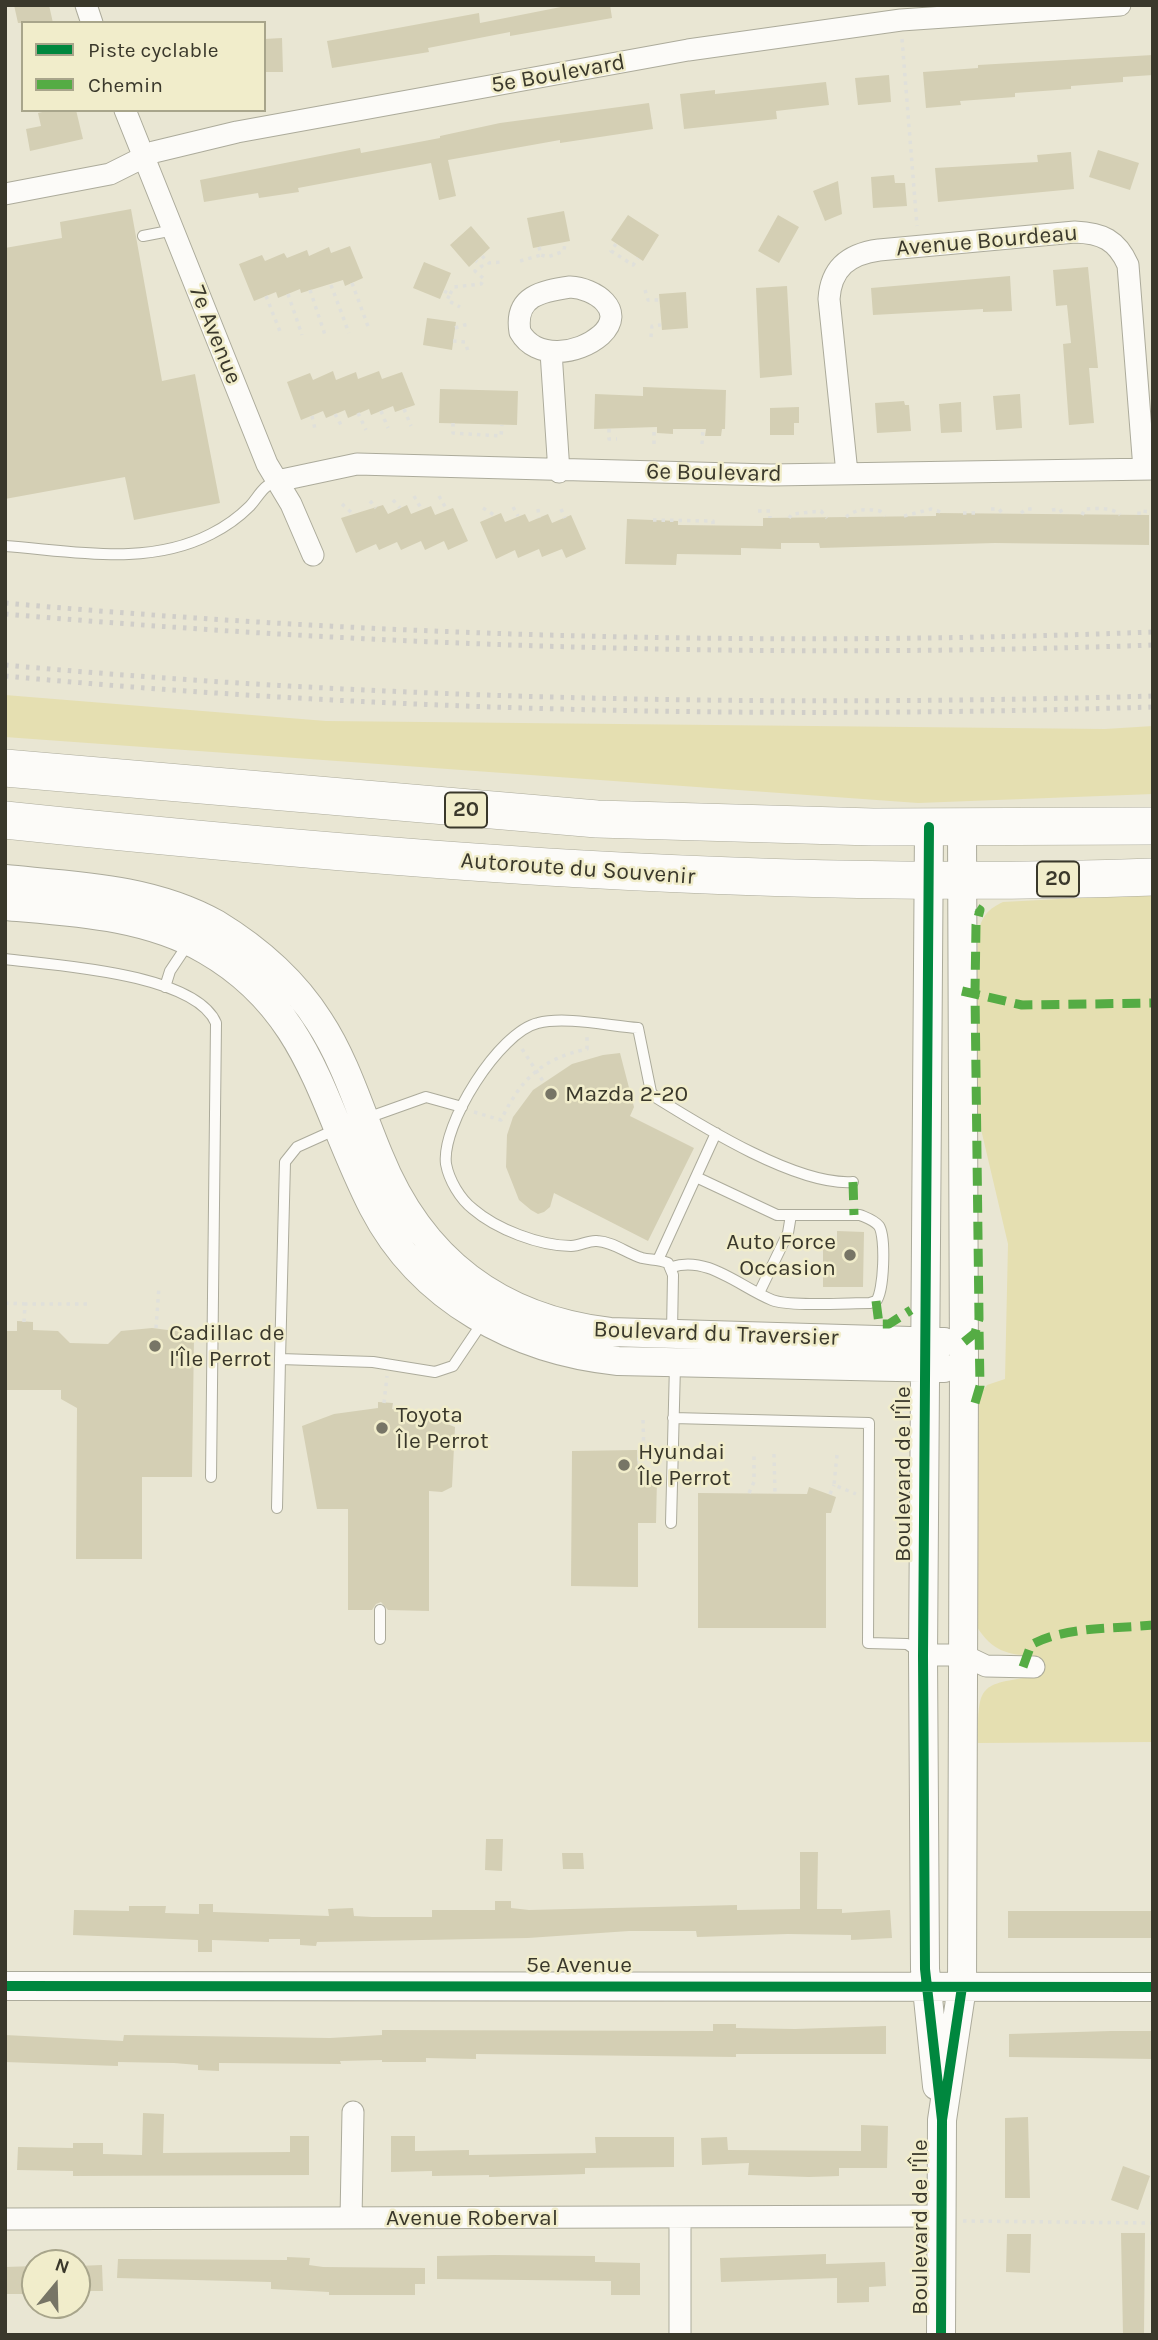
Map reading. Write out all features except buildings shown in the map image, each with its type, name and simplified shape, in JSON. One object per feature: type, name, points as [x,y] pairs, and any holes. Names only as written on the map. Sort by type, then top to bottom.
[{"type":"highway","name":"20","points":[[5,768],[559,817],[755,825],[1153,826]]},
{"type":"highway","name":"Autoroute du Souvenir","points":[[5,820],[574,870],[705,877],[945,880],[1153,877]]},
{"type":"street","name":"5e Boulevard","points":[[5,194],[110,174],[144,157],[237,132],[900,13],[1120,5]]},
{"type":"street","name":"7e Avenue","points":[[126,112],[267,464],[291,504],[313,555]]},
{"type":"street","name":"Avenue Bourdeau","points":[[847,473],[830,287],[841,265],[862,252],[1076,232],[1103,236],[1115,244],[1128,265],[1148,469]]},
{"type":"street","points":[[551,352],[559,471]]},
{"type":"street","name":"6e Boulevard","points":[[277,481],[357,464],[559,471],[847,473],[1148,469]]},
{"type":"street","name":"Boulevard de l'Île","points":[[942,2120],[962,1987],[964,1355],[945,827]]},
{"type":"street","name":"Boulevard du Traversier","points":[[5,879],[143,896],[191,912],[236,937],[290,982],[319,1021],[340,1060],[372,1206],[392,1239],[426,1278],[484,1320],[512,1335],[567,1354],[618,1361],[673,1349],[964,1355]]},
{"type":"street","name":"Boulevard de l'Île","points":[[941,2335],[948,2218],[942,2120],[925,1986],[923,1655],[925,1354],[945,880]]},
{"type":"street","name":"Boulevard du Traversier","points":[[5,905],[135,922],[189,942],[247,979],[281,1015],[416,1225],[449,1262],[511,1306],[560,1324],[610,1332],[673,1349]]},
{"type":"street","points":[[923,1655],[962,1655],[986,1666],[1034,1667]]},
{"type":"street","name":"5e Avenue","points":[[5,1986],[1153,1987]]},
{"type":"street","points":[[351,2218],[353,2112]]},
{"type":"street","points":[[680,2217],[680,2335]]},
{"type":"street","name":"Avenue Roberval","points":[[5,2219],[948,2218]]},
{"type":"lane","points":[[144,236],[174,230]]},
{"type":"lane","points":[[5,546],[139,555],[208,536],[229,524],[250,505],[262,489],[277,481]]},
{"type":"lane","points":[[165,987],[170,971],[189,942]]},
{"type":"lane","points":[[5,959],[118,973],[165,987],[188,998],[216,1023],[211,1477]]},
{"type":"lane","points":[[696,1177],[776,1215],[860,1215],[878,1225],[883,1284],[880,1297],[870,1303],[775,1301],[692,1263],[672,1267],[597,1240],[570,1246],[530,1237],[474,1211],[458,1192],[446,1165],[448,1138],[467,1109],[491,1060],[513,1036],[538,1023],[552,1021],[638,1028],[651,1092],[716,1133],[816,1180],[853,1182]]},
{"type":"lane","points":[[277,1508],[285,1162],[297,1147],[426,1097],[467,1109]]},
{"type":"lane","points":[[658,1260],[716,1133]]},
{"type":"lane","points":[[759,1293],[788,1233],[791,1215]]},
{"type":"lane","points":[[671,1523],[672,1267]]},
{"type":"lane","points":[[280,1359],[373,1362],[435,1371],[446,1370],[453,1366],[484,1320]]},
{"type":"lane","points":[[673,1418],[869,1423],[868,1643],[907,1644],[923,1655]]},
{"type":"lane","points":[[380,1610],[380,1639]]},
{"type":"path","points":[[900,13],[918,246]]},
{"type":"path","points":[[520,261],[541,255],[548,257],[564,251],[565,242]]},
{"type":"path","points":[[616,244],[611,251],[633,265],[638,258]]},
{"type":"path","points":[[539,247],[541,255]]},
{"type":"path","points":[[482,256],[489,263],[501,262]]},
{"type":"path","points":[[447,284],[454,287],[481,284],[484,279],[475,271],[482,266],[476,261]]},
{"type":"path","points":[[352,283],[369,329]]},
{"type":"path","points":[[331,285],[349,333]]},
{"type":"path","points":[[454,287],[447,300],[460,307]]},
{"type":"path","points":[[310,290],[325,335]]},
{"type":"path","points":[[645,290],[648,300],[659,300]]},
{"type":"path","points":[[443,291],[450,294]]},
{"type":"path","points":[[288,294],[302,335]]},
{"type":"path","points":[[266,296],[281,334]]},
{"type":"path","points":[[455,328],[468,324]]},
{"type":"path","points":[[651,337],[652,326],[661,325]]},
{"type":"path","points":[[453,341],[465,342],[468,351]]},
{"type":"path","points":[[404,409],[411,426]]},
{"type":"path","points":[[382,411],[388,428]]},
{"type":"path","points":[[358,413],[366,430]]},
{"type":"path","points":[[335,414],[341,425]]},
{"type":"path","points":[[312,416],[315,429]]},
{"type":"path","points":[[453,423],[453,433],[501,436],[502,425]]},
{"type":"path","points":[[654,426],[654,444]]},
{"type":"path","points":[[609,429],[609,439],[617,439]]},
{"type":"path","points":[[702,444],[703,429]]},
{"type":"path","points":[[414,496],[422,510]]},
{"type":"path","points":[[439,496],[447,510]]},
{"type":"path","points":[[393,499],[400,508]]},
{"type":"path","points":[[370,500],[376,508]]},
{"type":"path","points":[[342,504],[352,513]]},
{"type":"path","points":[[513,507],[518,516]]},
{"type":"path","points":[[483,508],[494,515]]},
{"type":"path","points":[[538,509],[539,517]]},
{"type":"path","points":[[561,509],[565,518]]},
{"type":"path","points":[[846,517],[855,510],[868,509],[880,511],[885,516]]},
{"type":"path","points":[[904,516],[932,509],[944,513]]},
{"type":"path","points":[[991,509],[999,509],[1003,514]]},
{"type":"path","points":[[1021,513],[1026,509],[1035,509]]},
{"type":"path","points":[[1052,510],[1060,509],[1063,515]]},
{"type":"path","points":[[1082,515],[1085,509],[1115,510],[1120,515]]},
{"type":"path","points":[[758,511],[770,511],[770,518]]},
{"type":"path","points":[[789,518],[792,514],[821,511],[827,518]]},
{"type":"path","points":[[1139,515],[1139,512],[1152,512]]},
{"type":"path","points":[[963,513],[977,513]]},
{"type":"path","points":[[653,520],[713,521],[713,525]]},
{"type":"path","points":[[513,1036],[543,1081]]},
{"type":"path","points":[[467,1109],[501,1120],[519,1086],[535,1072],[551,1060],[587,1049]]},
{"type":"path","points":[[156,1328],[159,1286]]},
{"type":"path","points":[[5,1303],[90,1304]]},
{"type":"path","points":[[24,1322],[25,1304]]},
{"type":"path","points":[[384,1402],[385,1392]]},
{"type":"path","points":[[637,1459],[643,1459],[643,1418]]},
{"type":"path","points":[[748,1493],[754,1482],[754,1454]]},
{"type":"path","points":[[774,1454],[775,1494]]},
{"type":"path","points":[[830,1494],[834,1485],[837,1455]]},
{"type":"path","points":[[834,1485],[858,1495]]},
{"type":"path","points":[[948,2218],[1153,2223]]},
{"type":"shaded area","points":[[5,695],[326,721],[1105,729],[1153,726],[1153,794],[918,803],[5,737]]},
{"type":"shaded area","points":[[1153,894],[1153,1742],[978,1743],[979,1708],[986,1690],[1003,1682],[1036,1676],[1035,1656],[1002,1650],[989,1642],[977,1627],[976,1400],[987,1385],[1005,1379],[1008,1244],[976,1108],[978,933],[986,914],[1003,902]]},
{"type":"railway","points":[[5,603],[291,624],[579,636],[866,639],[1153,632]]},
{"type":"railway","points":[[5,614],[291,635],[579,647],[866,651],[1153,645]]},
{"type":"railway","points":[[5,665],[291,686],[579,698],[866,701],[1153,696]]},
{"type":"railway","points":[[5,676],[291,698],[578,709],[866,712],[1153,707]]},
{"type":"marked path","points":[[964,1342],[975,1333],[979,1319],[975,992],[976,925],[980,910],[977,908]]},
{"type":"marked path","points":[[962,991],[1022,1005],[1153,1003]]},
{"type":"marked path","points":[[853,1182],[854,1215]]},
{"type":"marked path","points":[[876,1301],[879,1324],[889,1324],[911,1310]]},
{"type":"marked path","points":[[975,1403],[980,1386],[979,1328]]},
{"type":"marked path","points":[[1023,1667],[1031,1645],[1059,1634],[1153,1625]]},
{"type":"cycle path","points":[[929,827],[923,1655],[925,1969],[942,2120]]},
{"type":"cycle path","points":[[5,1986],[1153,1987]]},
{"type":"cycle path","points":[[941,2335],[942,2120],[962,1987]]},
{"type":"place","name":"Mazda 2-20","points":[[551,1094]]},
{"type":"place","name":"Auto Force Occasion","points":[[850,1255]]},
{"type":"place","name":"Cadillac de l'Île Perrot","points":[[155,1346]]},
{"type":"place","name":"Toyota Île Perrot","points":[[382,1428]]},
{"type":"place","name":"Hyundai Île Perrot","points":[[624,1465]]}]
